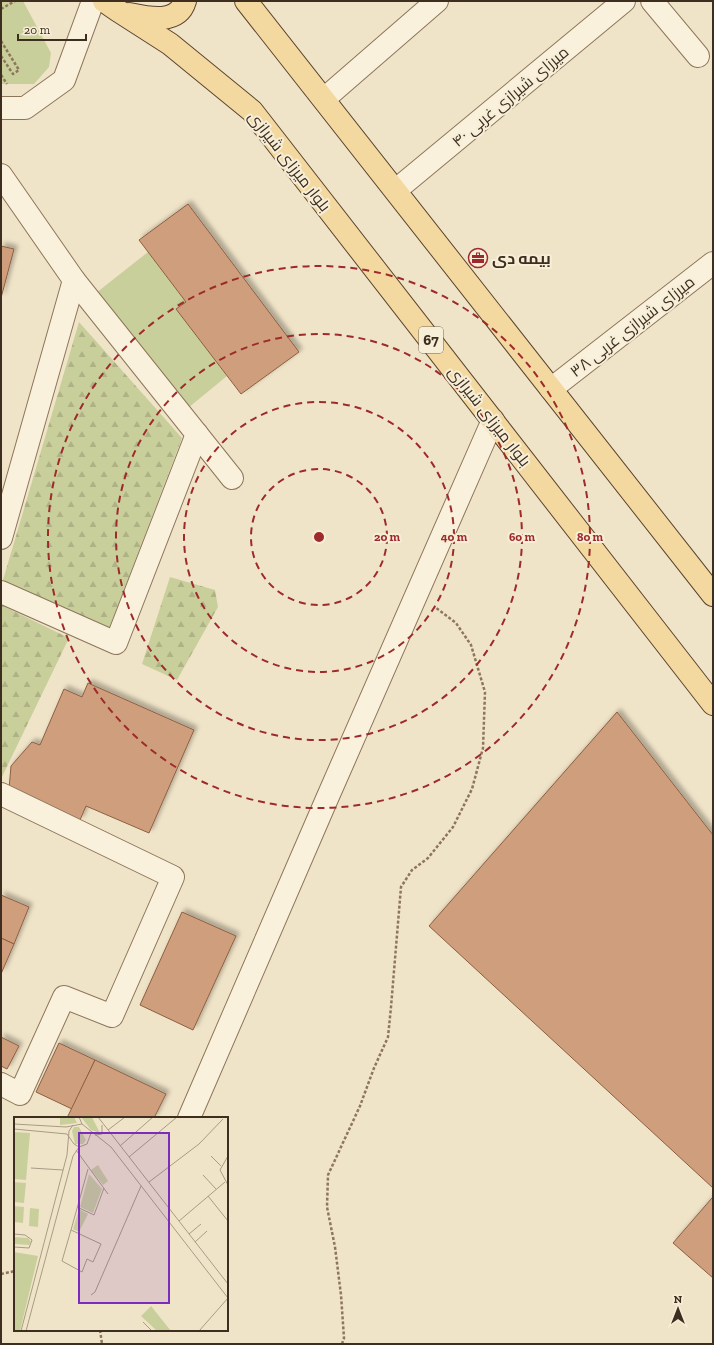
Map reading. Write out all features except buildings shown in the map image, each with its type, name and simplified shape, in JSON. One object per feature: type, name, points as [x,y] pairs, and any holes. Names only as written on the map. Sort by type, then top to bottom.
[{"type":"main road","points":[[110,6],[151,19],[171,17],[183,8],[186,1]]},
{"type":"main road","points":[[246,1],[713,595]]},
{"type":"main road","name":"بلوار میرزای شیرازی","points":[[110,6],[170,44],[252,111],[713,704]]},
{"type":"street","points":[[1,108],[25,108],[64,80],[93,1]]},
{"type":"street","points":[[324,99],[437,1]]},
{"type":"street","name":"میرزای شیرازی غربی ۴۰","points":[[396,190],[624,1]]},
{"type":"street","points":[[652,1],[698,56]]},
{"type":"street","points":[[1,175],[74,280],[232,478]]},
{"type":"street","name":"میرزای شیرازی غربی ۳۸","points":[[551,389],[713,263]]},
{"type":"street","points":[[1,538],[74,280]]},
{"type":"street","points":[[189,1117],[493,420]]},
{"type":"street","points":[[1,592],[116,643],[197,434]]},
{"type":"street","points":[[1,794],[173,877],[112,1016],[64,997],[20,1094],[1,1084]]},
{"type":"path","points":[[1,9],[15,1]]},
{"type":"path","points":[[1,41],[19,70],[13,74],[1,56]]},
{"type":"path","points":[[1,75],[7,84]]},
{"type":"path","points":[[342,1344],[344,1338],[341,1295],[335,1247],[327,1207],[328,1175],[360,1106],[374,1068],[388,1037],[401,887],[412,870],[428,858],[453,827],[472,789],[483,748],[486,692],[471,646],[456,623],[417,593]]},
{"type":"path","points":[[1,1274],[14,1271]]},
{"type":"path","points":[[100,1331],[102,1344]]},
{"type":"green space","points":[[1,1],[23,1],[51,53],[49,67],[34,84],[1,84]]},
{"type":"green space","points":[[148,252],[186,302],[177,309],[227,376],[188,408],[96,293]]},
{"type":"green space","points":[[79,322],[182,438],[109,629],[3,580]]},
{"type":"green space","points":[[170,577],[215,590],[218,607],[177,680],[142,664]]},
{"type":"green space","points":[[1,605],[69,638],[1,779]]},
{"type":"place","name":"بیمه دی","points":[[478,258]]}]
